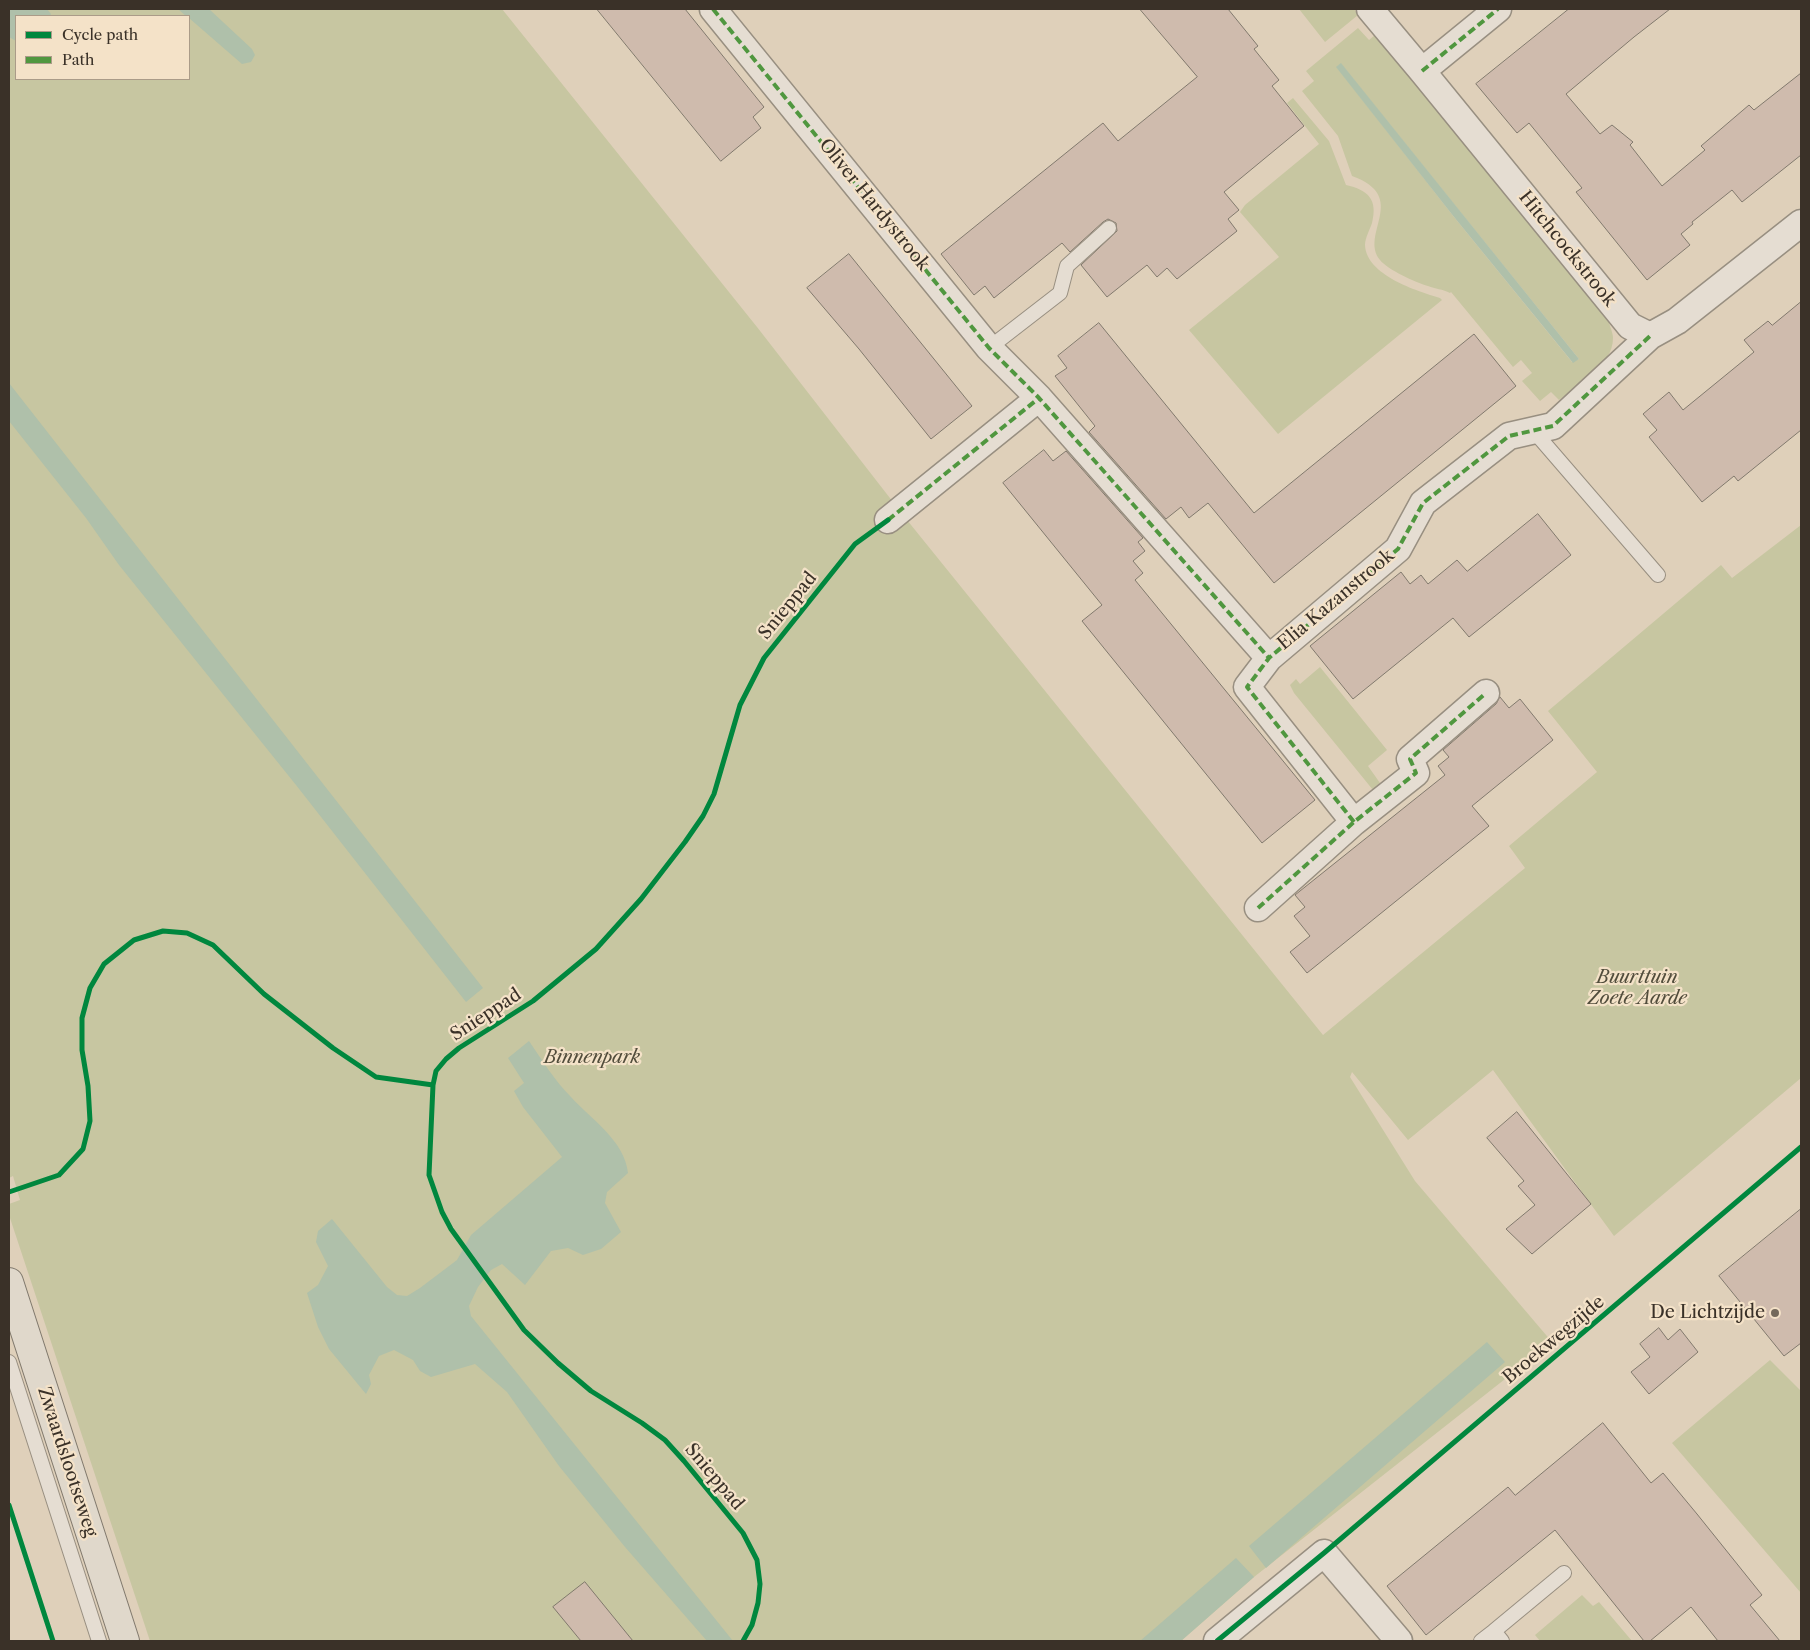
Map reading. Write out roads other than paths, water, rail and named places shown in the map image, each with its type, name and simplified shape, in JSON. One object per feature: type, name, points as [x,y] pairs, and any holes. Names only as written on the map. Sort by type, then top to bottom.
[{"type":"main road","name":"Zwaardslootseweg","points":[[9,1282],[125,1641]]},
{"type":"street","name":"Oliver Hardystrook","points":[[713,9],[828,147],[989,348],[1038,398]]},
{"type":"street","name":"Hitchcockstrook","points":[[1370,9],[1422,70],[1630,326],[1650,336]]},
{"type":"street","points":[[1422,70],[1498,9]]},
{"type":"street","points":[[1650,336],[1678,321],[1801,223]]},
{"type":"street","name":"Elia Kazanstrook","points":[[1354,822],[1247,687],[1269,658],[1398,549],[1423,504],[1508,436],[1532,429],[1552,426],[1650,336]]},
{"type":"street","points":[[888,520],[1038,398]]},
{"type":"street","name":"Elia Kazanstrook","points":[[1038,398],[1269,658]]},
{"type":"street","points":[[1258,908],[1354,822],[1416,773],[1410,759],[1486,693]]},
{"type":"street","points":[[1216,1641],[1324,1553],[1399,1641]]},
{"type":"lane","points":[[989,348],[1060,293],[1067,266],[1109,228]]},
{"type":"lane","points":[[1532,429],[1658,575]]},
{"type":"lane","name":"Zwaardslootseweg","points":[[9,1362],[99,1641]]},
{"type":"lane","points":[[1481,1641],[1498,1636],[1564,1573]]},
{"type":"place","name":"De Lichtzijde","points":[[1775,1313]]},
{"type":"park label","name":"Buurttuin Zoete Aarde","points":[[1637,988]]},
{"type":"park label","name":"Binnenpark","points":[[592,1058]]}]
